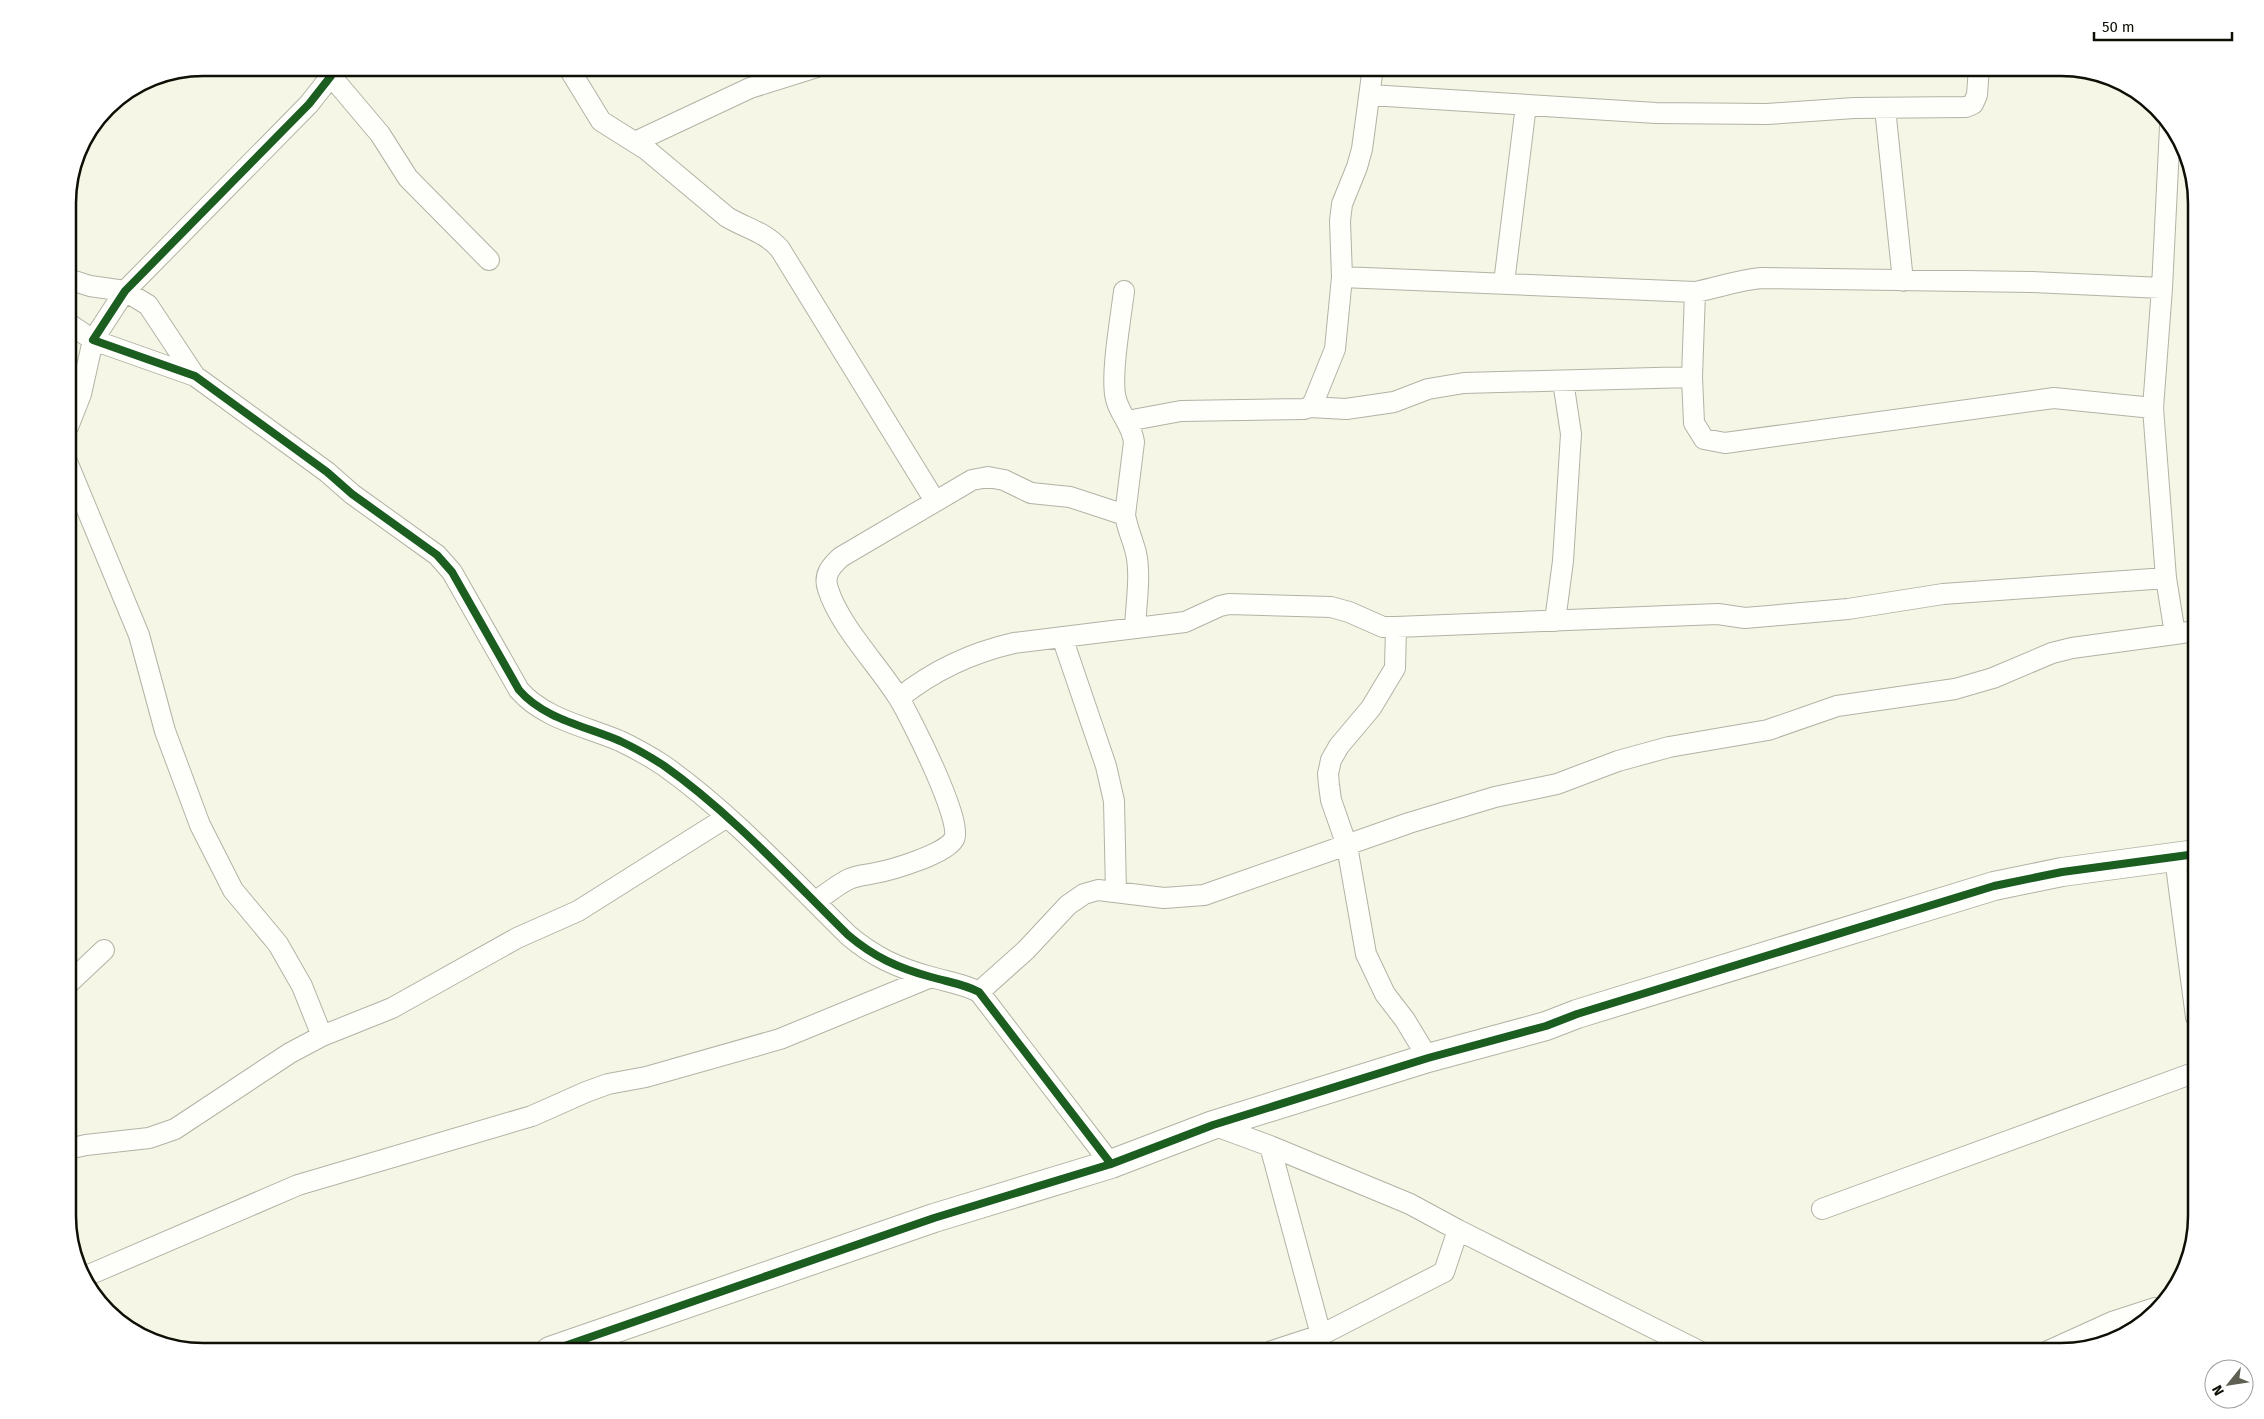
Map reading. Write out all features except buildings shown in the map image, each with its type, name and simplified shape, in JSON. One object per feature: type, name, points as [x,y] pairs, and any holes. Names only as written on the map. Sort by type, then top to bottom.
[{"type":"street","points":[[1310,406],[1321,386],[1335,348],[1342,277],[1340,221],[1342,204],[1357,167],[1373,76]]},
{"type":"street","points":[[1370,95],[1674,113],[1767,114],[1854,108],[1966,107],[1973,104],[1977,95],[1978,76]]},
{"type":"street","points":[[77,404],[93,340],[125,291],[309,104],[328,77]]},
{"type":"street","points":[[336,77],[380,134],[408,178],[489,260]]},
{"type":"street","points":[[573,77],[601,121],[635,142],[687,182],[727,217],[738,224],[759,231],[771,239],[780,249],[935,501]]},
{"type":"street","points":[[635,142],[750,88],[788,77]]},
{"type":"street","points":[[1504,283],[1526,105]]},
{"type":"street","points":[[1885,108],[1903,281]]},
{"type":"street","points":[[2169,138],[2162,288],[2153,408],[2166,578],[2175,634]]},
{"type":"street","points":[[1342,277],[1695,292],[1741,280],[1761,278],[2032,282],[2162,288]]},
{"type":"street","points":[[77,282],[90,286],[125,291],[148,305],[195,376]]},
{"type":"street","points":[[1124,291],[1114,382],[1116,399],[1128,420],[1134,442],[1125,515],[1126,526],[1136,553],[1138,573],[1135,628]]},
{"type":"street","points":[[1695,292],[1692,377],[1694,423],[1704,439],[1725,443],[2054,398],[2153,408]]},
{"type":"street","points":[[77,329],[93,340],[195,376],[327,472],[352,494],[438,555],[452,572],[519,690],[530,702],[545,712],[620,741],[648,755],[692,787],[728,817],[814,902],[869,952],[887,962],[931,977],[966,985],[979,992],[1111,1164]]},
{"type":"street","points":[[1128,420],[1181,410],[1304,409],[1310,406],[1346,409],[1394,402],[1428,389],[1464,384],[1692,377]]},
{"type":"street","points":[[1555,621],[1562,561],[1571,434],[1563,381]]},
{"type":"street","points":[[814,902],[849,880],[927,856],[954,840],[956,832],[954,818],[940,783],[899,698],[843,619],[828,589],[827,576],[829,568],[840,557],[935,501],[972,480],[988,477],[1004,480],[1031,493],[1070,497],[1125,515]]},
{"type":"street","points":[[77,486],[139,635],[165,731],[200,825],[233,890],[278,944],[302,986],[322,1036]]},
{"type":"street","points":[[899,698],[934,672],[967,656],[1014,643],[1185,622],[1220,606],[1229,604],[1331,607],[1349,612],[1383,627],[1718,614],[1746,618],[1848,609],[1943,594],[2166,578]]},
{"type":"street","points":[[1396,627],[1395,668],[1371,708],[1339,746],[1331,760],[1328,774],[1331,800],[1347,846],[1369,961],[1385,994],[1428,1058]]},
{"type":"street","points":[[979,992],[1026,950],[1068,905],[1084,894],[1098,890],[1164,898],[1204,896],[1408,823],[1495,797],[1556,784],[1618,761],[1668,747],[1768,730],[1837,706],[1955,689],[1993,678],[2072,648],[2187,632]]},
{"type":"street","points":[[1062,637],[1106,766],[1114,801],[1116,892]]},
{"type":"street","points":[[77,1147],[149,1138],[176,1129],[290,1053],[322,1036],[392,1008],[517,938],[578,911],[728,817]]},
{"type":"street","points":[[583,1343],[934,1218],[1111,1164],[1213,1125],[1428,1058],[1546,1026],[1577,1014],[1994,886],[2062,872],[2186,856],[2188,883]]},
{"type":"street","points":[[77,976],[104,950]]},
{"type":"street","points":[[90,1274],[298,1185],[532,1116],[608,1084],[646,1077],[780,1039],[931,977]]},
{"type":"street","points":[[1822,1209],[2188,1075]]},
{"type":"street","points":[[1213,1125],[1270,1146],[1410,1204],[1680,1343]]},
{"type":"street","points":[[1270,1146],[1321,1335]]},
{"type":"street","points":[[1298,1343],[1321,1335],[1444,1272],[1458,1230]]},
{"type":"street","points":[[2068,1343],[2112,1322],[2145,1311]]},
{"type":"cycle path","points":[[330,77],[309,104],[125,291],[93,340],[195,376],[327,472],[352,494],[437,555],[452,572],[519,690],[529,700],[553,715],[620,741],[663,765],[736,825],[848,935],[867,950],[908,970],[962,985],[979,992],[1111,1164]]},
{"type":"cycle path","points":[[573,1343],[934,1218],[1111,1164],[1213,1125],[1428,1058],[1546,1026],[1577,1014],[1994,886],[2062,872],[2188,855]]}]
